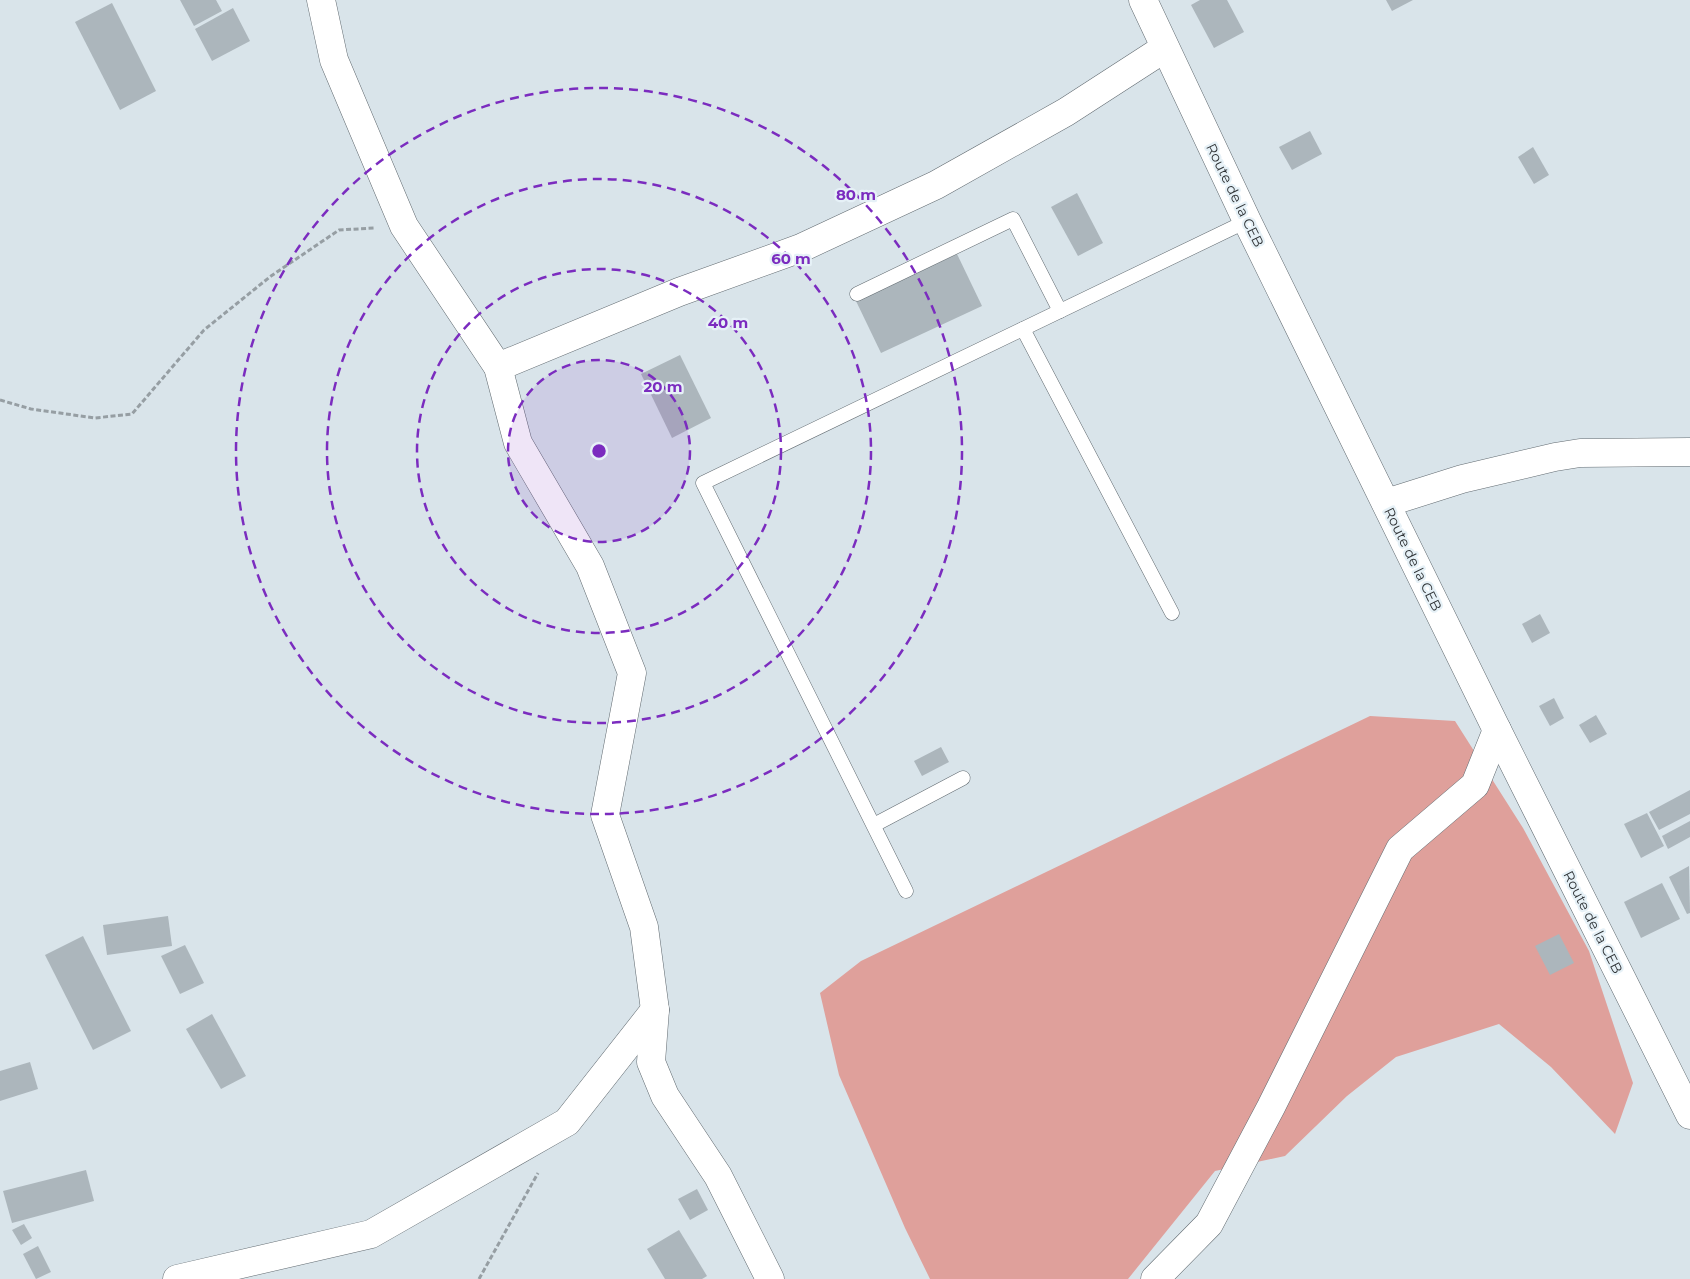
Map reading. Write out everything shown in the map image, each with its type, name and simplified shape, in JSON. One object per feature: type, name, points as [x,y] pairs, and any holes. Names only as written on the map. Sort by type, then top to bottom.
[{"type":"street","points":[[322,0],[334,60],[404,226],[498,367],[518,443],[590,566],[632,673],[605,815],[644,927],[656,1010],[651,1062],[665,1096],[718,1176],[770,1279]]},
{"type":"street","name":"Route de la CEB","points":[[1143,0],[1247,221],[1497,730],[1690,1115]]},
{"type":"street","points":[[498,367],[679,292],[801,248],[936,185],[1066,112],[1165,48]]},
{"type":"street","points":[[1386,503],[1462,479],[1555,457],[1580,454],[1690,452]]},
{"type":"street","points":[[1155,1279],[1209,1224],[1271,1107],[1400,849],[1475,785],[1497,730]]},
{"type":"street","points":[[177,1279],[370,1234],[566,1122],[656,1010]]},
{"type":"lane","points":[[857,294],[1013,220],[1060,311]]},
{"type":"lane","points":[[906,891],[704,483],[1247,221]]},
{"type":"lane","points":[[1023,329],[1172,613]]},
{"type":"lane","points":[[874,825],[963,778]]},
{"type":"path","points":[[0,400],[31,409],[95,418],[132,414],[204,330],[271,276],[339,230],[404,226]]},
{"type":"path","points":[[479,1279],[542,1166]]},
{"type":"shaded area","points":[[1370,716],[1455,721],[1523,828],[1589,951],[1633,1083],[1615,1134],[1551,1067],[1499,1024],[1396,1057],[1347,1096],[1285,1156],[1215,1171],[1128,1279],[930,1279],[905,1228],[839,1075],[820,993],[861,961]]},
{"type":"building","points":[[180,0],[216,0],[222,11],[194,26]]},
{"type":"building","points":[[1200,0],[1227,0],[1244,32],[1214,48],[1191,5]]},
{"type":"building","points":[[1386,0],[1413,0],[1392,11]]},
{"type":"building","points":[[112,3],[156,91],[120,110],[75,22]]},
{"type":"building","points":[[233,8],[250,41],[212,61],[195,29]]},
{"type":"building","points":[[1310,131],[1322,154],[1292,170],[1279,147]]},
{"type":"building","points":[[1533,147],[1549,175],[1534,184],[1518,157]]},
{"type":"building","points":[[1077,193],[1103,243],[1078,256],[1051,207]]},
{"type":"building","points":[[957,254],[982,306],[881,353],[856,301]]},
{"type":"building","points":[[680,355],[711,418],[672,438],[641,374]]},
{"type":"building","points":[[1540,614],[1550,633],[1532,643],[1522,624]]},
{"type":"building","points":[[1554,698],[1564,718],[1550,726],[1539,706]]},
{"type":"building","points":[[1596,715],[1607,734],[1590,743],[1579,725]]},
{"type":"building","points":[[941,747],[949,762],[922,776],[914,761]]},
{"type":"building","points":[[1690,790],[1690,814],[1659,830],[1649,812]]},
{"type":"building","points":[[1647,813],[1664,846],[1641,858],[1624,824]]},
{"type":"building","points":[[1690,821],[1690,837],[1668,849],[1662,836]]},
{"type":"building","points":[[1689,866],[1690,913],[1687,914],[1669,877]]},
{"type":"building","points":[[1662,883],[1680,919],[1641,938],[1624,902]]},
{"type":"building","points":[[168,916],[172,946],[107,955],[103,925]]},
{"type":"building","points":[[1559,934],[1574,963],[1550,975],[1535,946]]},
{"type":"building","points":[[83,936],[131,1031],[93,1050],[45,955]]},
{"type":"building","points":[[185,945],[204,983],[180,994],[161,956]]},
{"type":"building","points":[[212,1014],[246,1076],[221,1089],[186,1029]]},
{"type":"building","points":[[30,1062],[38,1089],[0,1101],[0,1071]]},
{"type":"building","points":[[86,1170],[94,1201],[12,1223],[3,1191]]},
{"type":"building","points":[[697,1189],[708,1210],[690,1220],[678,1199]]},
{"type":"building","points":[[24,1224],[32,1238],[21,1245],[12,1230]]},
{"type":"building","points":[[679,1230],[707,1276],[702,1279],[665,1279],[647,1249]]},
{"type":"building","points":[[38,1246],[51,1272],[36,1279],[23,1254]]}]
